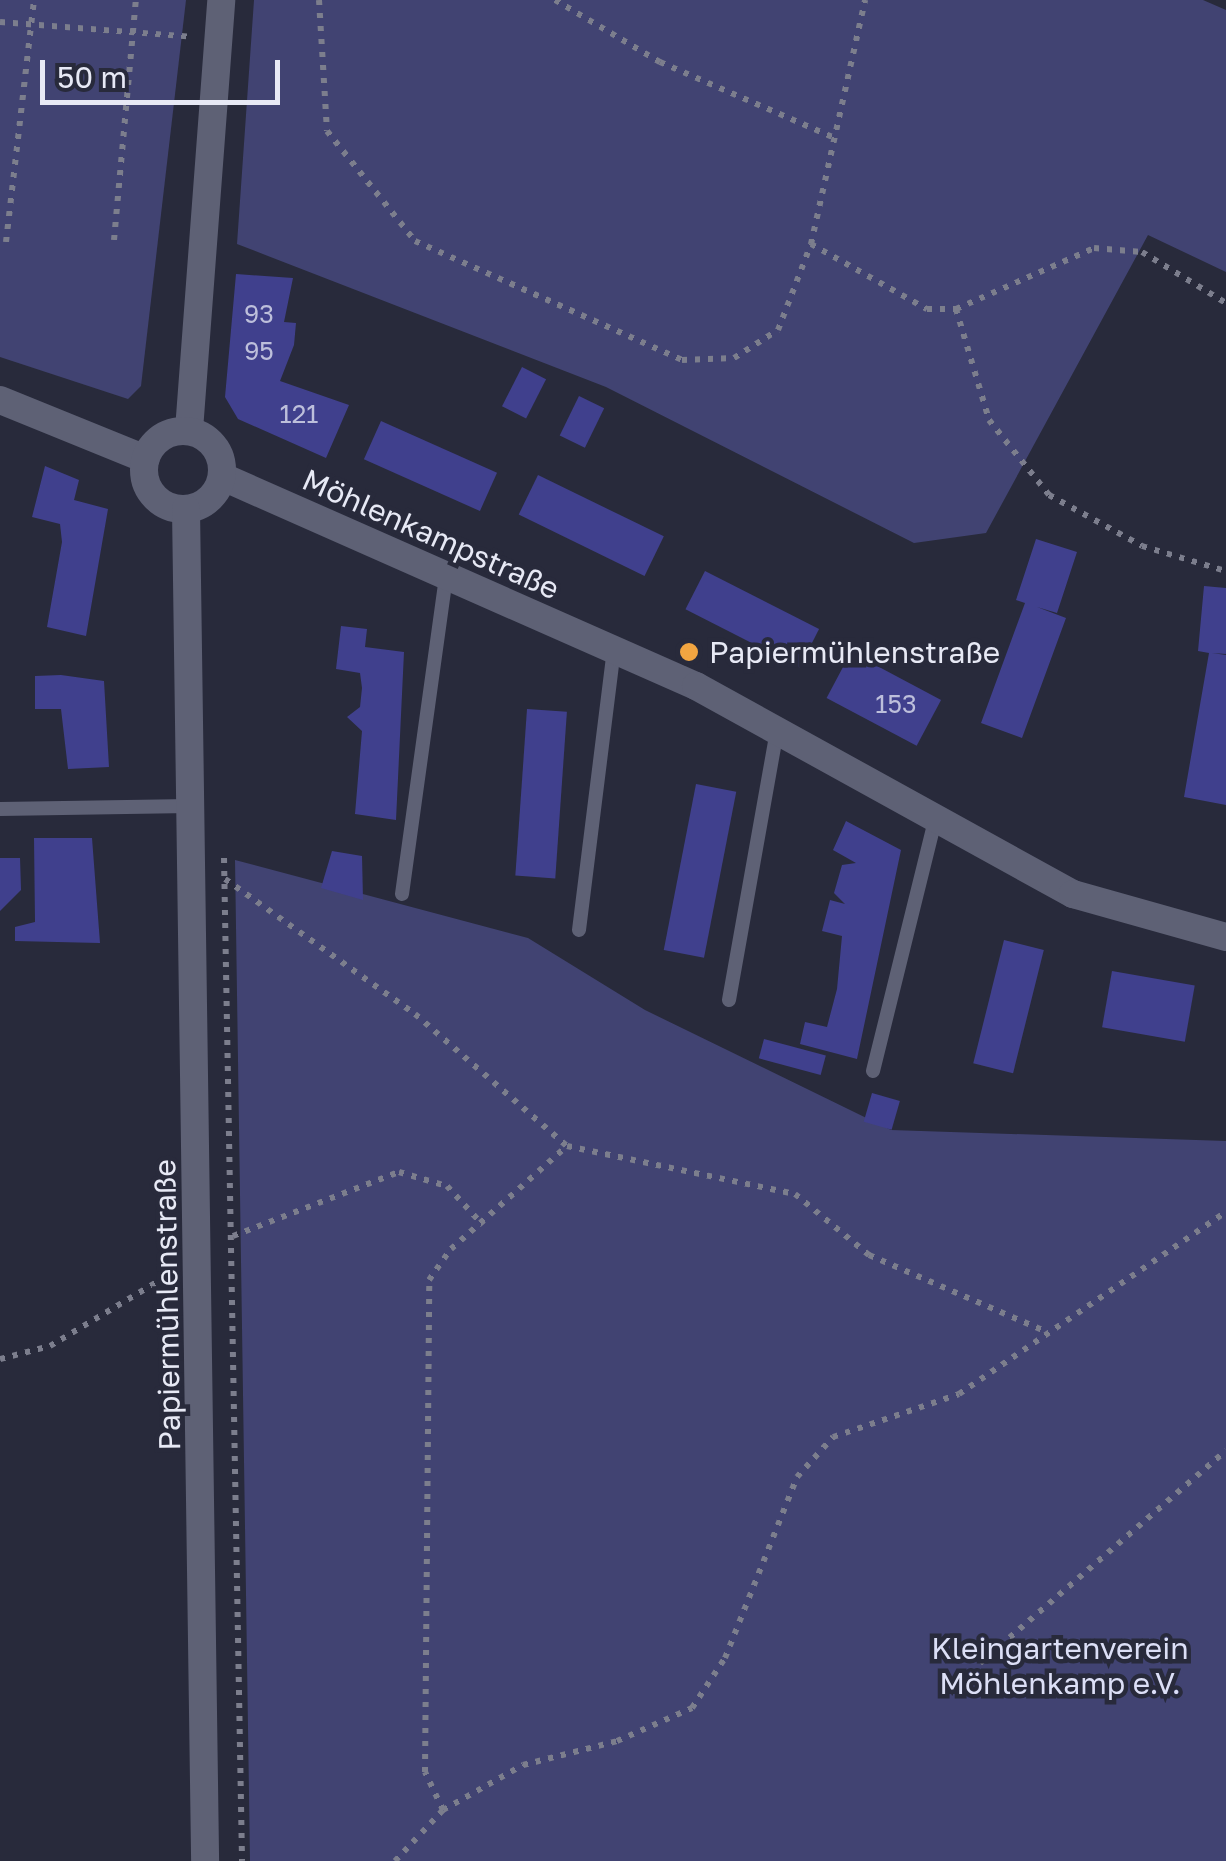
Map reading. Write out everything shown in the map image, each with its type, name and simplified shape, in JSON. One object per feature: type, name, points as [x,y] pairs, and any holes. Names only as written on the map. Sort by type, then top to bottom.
[{"type":"main road","points":[[189,430],[221,0]]},
{"type":"main road","points":[[0,400],[144,459]]},
{"type":"main road","points":[[189,430],[216,447],[223,478],[205,502],[186,508],[150,491],[144,459],[162,437],[189,430]]},
{"type":"main road","name":"Möhlenkampstraße","points":[[223,478],[446,578],[614,647],[777,726],[1073,894],[1226,938]]},
{"type":"main road","name":"Papiermühlenstraße","points":[[186,508],[204,1861]]},
{"type":"lane","points":[[402,894],[446,578]]},
{"type":"lane","points":[[579,930],[614,647]]},
{"type":"lane","points":[[729,1000],[777,726]]},
{"type":"lane","points":[[0,809],[190,806]]},
{"type":"lane","points":[[873,1072],[936,816]]},
{"type":"path","points":[[6,242],[34,0]]},
{"type":"path","points":[[114,240],[136,0]]},
{"type":"path","points":[[319,0],[326,131],[415,241],[682,360],[734,358],[778,330],[811,244],[865,0]]},
{"type":"path","points":[[555,0],[660,62],[837,139]]},
{"type":"path","points":[[0,22],[218,39]]},
{"type":"path","points":[[811,244],[927,309],[956,309],[1094,248],[1142,252],[1226,303]]},
{"type":"path","points":[[956,309],[989,420],[1049,495],[1142,546],[1226,571]]},
{"type":"path","points":[[242,1861],[224,879],[415,1014],[566,1146],[795,1194],[869,1255],[1042,1330]]},
{"type":"path","points":[[443,1810],[424,1772],[429,1280],[566,1146]]},
{"type":"path","points":[[233,1236],[399,1172],[447,1186],[483,1225]]},
{"type":"path","points":[[395,1861],[443,1810],[523,1764],[616,1741],[692,1708],[725,1658],[784,1503],[814,1454],[833,1437],[959,1394],[1042,1330],[1226,1212]]},
{"type":"path","points":[[0,1359],[50,1346],[172,1272]]},
{"type":"path","points":[[980,1664],[1226,1452]]},
{"type":"green space","points":[[0,0],[186,0],[141,386],[128,399],[0,357]]},
{"type":"green space","points":[[254,0],[1203,0],[1226,10],[1226,272],[1148,235],[986,533],[914,543],[606,387],[237,244]]},
{"type":"green space","name":"Kleingartenverein Möhlenkamp e.V.","points":[[235,860],[528,938],[645,1010],[891,1130],[1226,1141],[1226,1861],[250,1861]]},
{"type":"building","points":[[236,274],[293,278],[284,322],[296,323],[294,345],[280,381],[349,405],[326,458],[238,419],[225,397]]},
{"type":"building","points":[[522,367],[546,379],[526,418],[502,406]]},
{"type":"building","points":[[579,396],[604,408],[585,448],[560,436]]},
{"type":"building","points":[[381,421],[497,473],[480,511],[364,459]]},
{"type":"building","points":[[45,466],[79,480],[74,500],[108,509],[86,636],[47,627],[62,542],[60,524],[32,517]]},
{"type":"building","points":[[538,475],[664,536],[645,576],[519,515]]},
{"type":"building","points":[[1036,539],[1077,552],[1057,613],[1037,607],[1066,618],[1022,738],[981,723],[1025,603],[1016,600]]},
{"type":"building","points":[[705,571],[819,629],[800,667],[685,609]]},
{"type":"building","points":[[1204,586],[1226,588],[1226,654],[1212,653],[1226,655],[1226,805],[1184,797],[1209,653],[1198,651]]},
{"type":"building","points":[[341,626],[367,629],[365,647],[404,652],[396,820],[355,814],[362,731],[347,717],[360,707],[362,688],[360,673],[336,669]]},
{"type":"building","points":[[851,652],[941,700],[917,746],[827,698]]},
{"type":"building","points":[[35,676],[104,681],[109,767],[68,769],[61,709],[35,709]]},
{"type":"building","points":[[527,709],[567,712],[555,878],[515,876]]},
{"type":"building","points":[[696,784],[736,792],[704,958],[664,950]]},
{"type":"building","points":[[846,821],[901,850],[857,1059],[800,1044],[805,1022],[827,1027],[837,989],[842,936],[822,931],[830,900],[845,904],[834,893],[842,865],[856,863],[833,850]]},
{"type":"building","points":[[34,838],[92,838],[100,943],[15,941],[15,927],[35,922]]},
{"type":"building","points":[[332,851],[362,856],[363,900],[321,888]]},
{"type":"building","points":[[0,858],[20,858],[21,890],[0,911]]},
{"type":"building","points":[[1004,940],[1044,950],[1013,1073],[973,1063]]},
{"type":"building","points":[[1112,971],[1195,986],[1185,1042],[1102,1027]]},
{"type":"building","points":[[764,1039],[826,1056],[821,1075],[759,1058]]},
{"type":"building","points":[[872,1093],[900,1101],[892,1130],[864,1122]]},
{"type":"place","name":"Papiermühlenstraße","points":[[689,652]]}]
